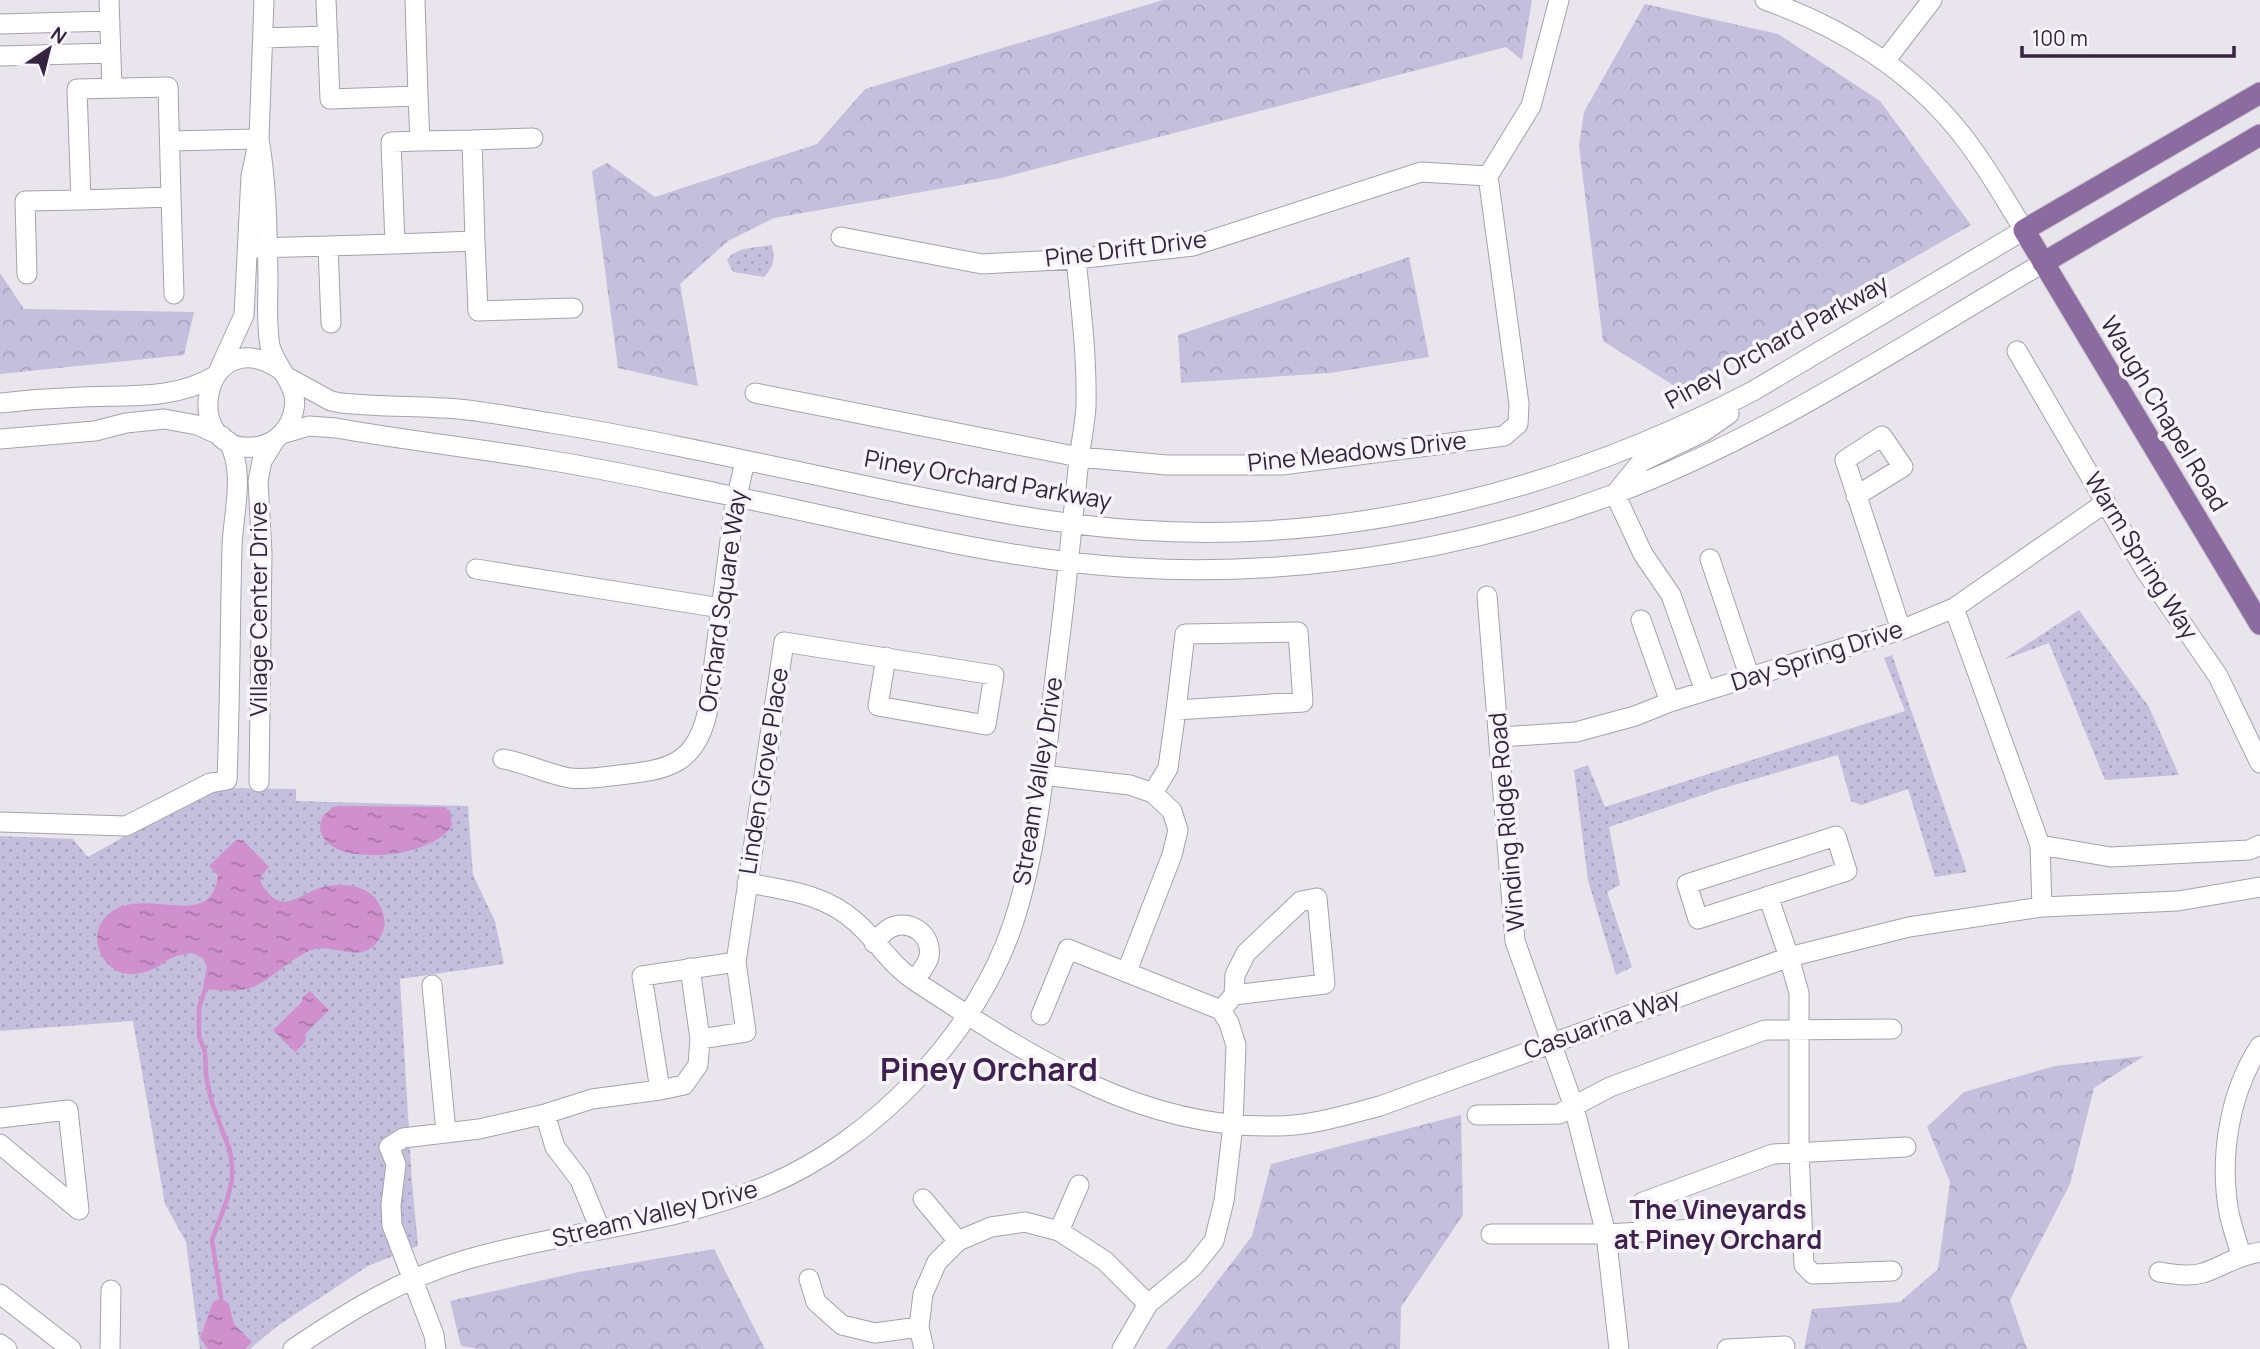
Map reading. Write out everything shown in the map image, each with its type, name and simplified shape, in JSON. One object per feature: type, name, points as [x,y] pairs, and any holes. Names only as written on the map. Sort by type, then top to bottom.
[{"type":"main road","name":"Piney Orchard Parkway","points":[[2024,230],[2260,93]]},
{"type":"main road","points":[[2043,263],[2260,135]]},
{"type":"main road","name":"Waugh Chapel Road","points":[[2024,230],[2260,624]]},
{"type":"street","points":[[109,0],[112,88]]},
{"type":"street","points":[[264,0],[259,139],[251,176],[271,346],[293,391],[295,407],[291,421],[278,437]]},
{"type":"street","points":[[326,0],[330,99],[418,96]]},
{"type":"street","points":[[415,0],[420,141]]},
{"type":"street","points":[[1488,176],[1531,106],[1559,0]]},
{"type":"street","points":[[1765,0],[1828,27],[1885,61],[1925,94],[1979,158],[2024,230]]},
{"type":"street","points":[[1885,61],[1932,0]]},
{"type":"street","points":[[0,24],[110,21]]},
{"type":"street","points":[[263,38],[328,36]]},
{"type":"street","points":[[0,56],[111,52]]},
{"type":"street","points":[[81,200],[77,89],[168,87],[174,294]]},
{"type":"street","points":[[394,244],[391,142],[534,138]]},
{"type":"street","points":[[170,141],[259,139]]},
{"type":"street","points":[[472,140],[478,311],[573,309]]},
{"type":"street","name":"Pine Drift Drive","points":[[841,237],[982,264],[1076,259],[1194,246],[1420,172],[1488,176]]},
{"type":"street","name":"Pine Meadows Drive","points":[[755,393],[1079,457],[1167,465],[1282,465],[1504,436],[1518,424],[1519,404],[1488,176]]},
{"type":"street","points":[[27,274],[25,201],[171,197]]},
{"type":"street","name":"Piney Orchard Parkway","points":[[0,403],[163,394],[201,385],[229,364],[242,359],[256,359],[270,363],[310,391],[341,403],[461,409],[554,423],[967,507],[1073,525],[1141,531],[1273,530],[1366,521],[1435,509],[1571,470],[1652,439],[1707,415],[1752,391],[2024,230]]},
{"type":"street","points":[[258,248],[475,241]]},
{"type":"street","points":[[328,246],[331,323]]},
{"type":"street","points":[[225,439],[213,426],[206,400],[209,386],[244,315],[258,248]]},
{"type":"street","name":"Stream Valley Drive","points":[[293,1349],[354,1308],[411,1280],[466,1260],[716,1202],[767,1185],[828,1154],[882,1114],[921,1075],[967,1015],[989,980],[1014,923],[1032,851],[1070,562],[1086,410],[1086,348],[1076,259]]},
{"type":"street","points":[[0,439],[95,430],[164,419],[197,425],[225,439],[251,447],[309,426],[336,428],[544,459],[970,545],[1070,562],[1212,569],[1272,567],[1367,557],[1441,544],[1515,526],[1615,494],[1707,455],[1796,408],[2043,263]]},
{"type":"street","name":"Warm Spring Way","points":[[2017,351],[2145,570],[2218,676],[2260,763]]},
{"type":"street","points":[[1615,494],[1641,462],[1703,432],[1731,412],[1752,391]]},
{"type":"street","name":"Village Center Drive","points":[[258,782],[262,554],[258,481],[262,461],[278,437]]},
{"type":"street","name":"Village Center Drive","points":[[0,822],[126,826],[209,783],[227,780],[232,544],[238,481],[234,451],[225,439]]},
{"type":"street","name":"Orchard Square Way","points":[[503,759],[573,778],[658,771],[679,761],[698,741],[705,726],[736,497],[745,461]]},
{"type":"street","points":[[1615,494],[1643,554],[1671,595],[1705,691]]},
{"type":"street","points":[[1856,496],[1901,630]]},
{"type":"street","name":"Day Spring Drive","points":[[1500,737],[1576,732],[1635,716],[1670,702],[1901,630],[1954,608],[2105,503]]},
{"type":"street","points":[[1710,559],[1750,678]]},
{"type":"street","points":[[476,569],[721,608]]},
{"type":"street","name":"Winding Ridge Road","points":[[1488,596],[1515,941],[1574,1107],[1606,1234],[1619,1349]]},
{"type":"street","points":[[1954,608],[2040,845],[2042,907]]},
{"type":"street","points":[[1641,621],[1670,702]]},
{"type":"street","points":[[1153,793],[1168,768],[1185,634],[1298,632],[1303,702],[1177,710]]},
{"type":"street","name":"Linden Grove Place","points":[[700,1039],[746,1032],[736,962],[784,642],[886,657],[994,675],[986,725],[878,706],[886,657]]},
{"type":"street","points":[[1042,775],[1129,785],[1153,793],[1172,811],[1178,830],[1172,855],[1127,971]]},
{"type":"street","points":[[1836,836],[1847,871],[1768,896],[1698,919],[1687,884],[1836,836]]},
{"type":"street","points":[[2040,845],[2111,857],[2249,850],[2260,845]]},
{"type":"street","name":"Casuarina Way","points":[[747,883],[806,893],[831,904],[857,923],[897,968],[915,981],[1057,1069],[1116,1097],[1172,1115],[1233,1125],[1276,1126],[1329,1120],[1380,1106],[1789,957],[1909,927],[2042,907],[2178,901],[2260,887]]},
{"type":"street","points":[[1768,896],[1798,993],[1799,1152],[1804,1265],[1813,1274],[1892,1271]]},
{"type":"street","points":[[1041,1015],[1068,949],[1228,1003],[1325,984],[1317,898],[1300,901],[1246,953],[1236,975],[1228,1003],[1229,1023],[1236,1045],[1233,1125],[1224,1201],[1214,1241],[1194,1267],[1148,1304],[1122,1349]]},
{"type":"street","points":[[874,943],[889,928],[901,925],[914,927],[925,936],[929,947],[928,960],[915,981]]},
{"type":"street","points":[[660,1090],[642,976],[736,962]]},
{"type":"street","points":[[436,1349],[434,1335],[392,1225],[391,1205],[396,1164],[389,1147],[403,1138],[479,1129],[545,1114],[592,1099],[684,1085],[698,1065],[700,1039],[690,968]]},
{"type":"street","points":[[432,985],[446,1132]]},
{"type":"street","points":[[1477,1115],[1559,1114],[1610,1087],[1765,1030],[1892,1029]]},
{"type":"street","points":[[2159,1272],[2180,1276],[2203,1273],[2250,1253],[2229,1213],[2225,1169],[2228,1133],[2237,1093],[2260,1046]]},
{"type":"street","points":[[0,1118],[68,1110],[79,1210],[0,1144]]},
{"type":"street","points":[[545,1114],[555,1147],[580,1180],[600,1229]]},
{"type":"street","points":[[1644,1232],[1643,1202],[1773,1154],[1906,1147]]},
{"type":"street","points":[[1059,1231],[1079,1185]]},
{"type":"street","points":[[923,1199],[958,1241]]},
{"type":"street","points":[[924,1349],[919,1327],[923,1294],[937,1262],[958,1241],[991,1227],[1025,1222],[1059,1231],[1104,1261],[1148,1304]]},
{"type":"street","points":[[1491,1234],[1606,1234],[1801,1223]]},
{"type":"street","points":[[809,1279],[816,1302],[842,1325],[874,1333],[919,1327]]},
{"type":"street","points":[[110,1349],[111,1290]]},
{"type":"street","points":[[0,1294],[71,1349]]},
{"type":"street","points":[[0,1344],[7,1349]]},
{"type":"street","points":[[1727,1349],[1773,1347]]},
{"type":"green space","points":[[1163,0],[1532,0],[1522,60],[1506,47],[1001,178],[774,218],[728,241],[680,284],[698,386],[618,368],[592,171],[607,163],[655,197],[817,144],[865,89]]},
{"type":"green space","points":[[1645,4],[1778,34],[1880,101],[1971,225],[1681,390],[1603,341],[1579,146],[1584,112]]},
{"type":"green space","points":[[772,245],[773,262],[764,277],[733,272],[727,260],[741,250]]},
{"type":"green space","points":[[1409,257],[1429,357],[1330,373],[1181,383],[1178,335]]},
{"type":"green space","points":[[0,273],[24,309],[194,312],[184,355],[0,374]]},
{"type":"green space","points":[[2079,610],[2149,707],[2179,775],[2105,780],[2049,643],[2003,660]]},
{"type":"green space","points":[[1892,655],[1967,872],[1935,877],[1908,789],[1861,805],[1851,801],[1838,755],[1720,789],[1609,827],[1620,885],[1607,892],[1632,967],[1616,975],[1588,880],[1574,770],[1588,765],[1605,807],[1905,711],[1884,658]]},
{"type":"green space","points":[[224,788],[296,789],[296,801],[468,806],[473,875],[495,921],[504,964],[400,979],[418,1246],[368,1266],[276,1327],[250,1349],[200,1349],[186,1242],[165,1204],[133,1021],[0,1031],[0,836],[73,839],[88,857],[182,804]]},
{"type":"green space","points":[[2144,1056],[2094,1088],[2070,1184],[2010,1300],[2027,1349],[1804,1349],[1812,1309],[1900,1302],[1938,1269],[1950,1182],[1927,1127],[1964,1092],[2055,1066]]},
{"type":"green space","points":[[1461,1115],[1463,1215],[1401,1307],[1400,1349],[1166,1349],[1252,1236],[1271,1164]]},
{"type":"green space","points":[[714,1249],[765,1349],[480,1349],[461,1346],[450,1301],[579,1272]]},
{"type":"water","points":[[336,806],[444,807],[450,811],[452,825],[444,835],[418,848],[385,855],[354,854],[334,847],[327,842],[320,830],[323,817]]},
{"type":"water","points":[[236,840],[243,840],[269,867],[261,876],[261,882],[278,901],[290,901],[333,885],[351,886],[368,892],[379,904],[384,919],[384,930],[375,945],[358,953],[320,948],[311,950],[261,983],[236,991],[205,989],[203,986],[207,967],[203,958],[192,953],[174,957],[139,974],[118,971],[107,963],[97,941],[100,925],[113,911],[130,904],[185,906],[201,903],[212,894],[218,875],[209,866]]},
{"type":"water","points":[[310,991],[329,1010],[306,1033],[305,1042],[295,1052],[273,1030]]},
{"type":"water","points":[[221,1298],[229,1304],[234,1324],[252,1342],[245,1349],[208,1349],[200,1338],[213,1302]]},
{"type":"waterway","points":[[205,989],[199,1008],[199,1036],[205,1052],[206,1076],[212,1103],[230,1151],[232,1167],[228,1197],[212,1240],[221,1298]]},
{"type":"district","name":"Piney Orchard","points":[[989,1070]]},
{"type":"district","name":"The Vineyards at Piney Orchard","points":[[1718,1225]]}]
